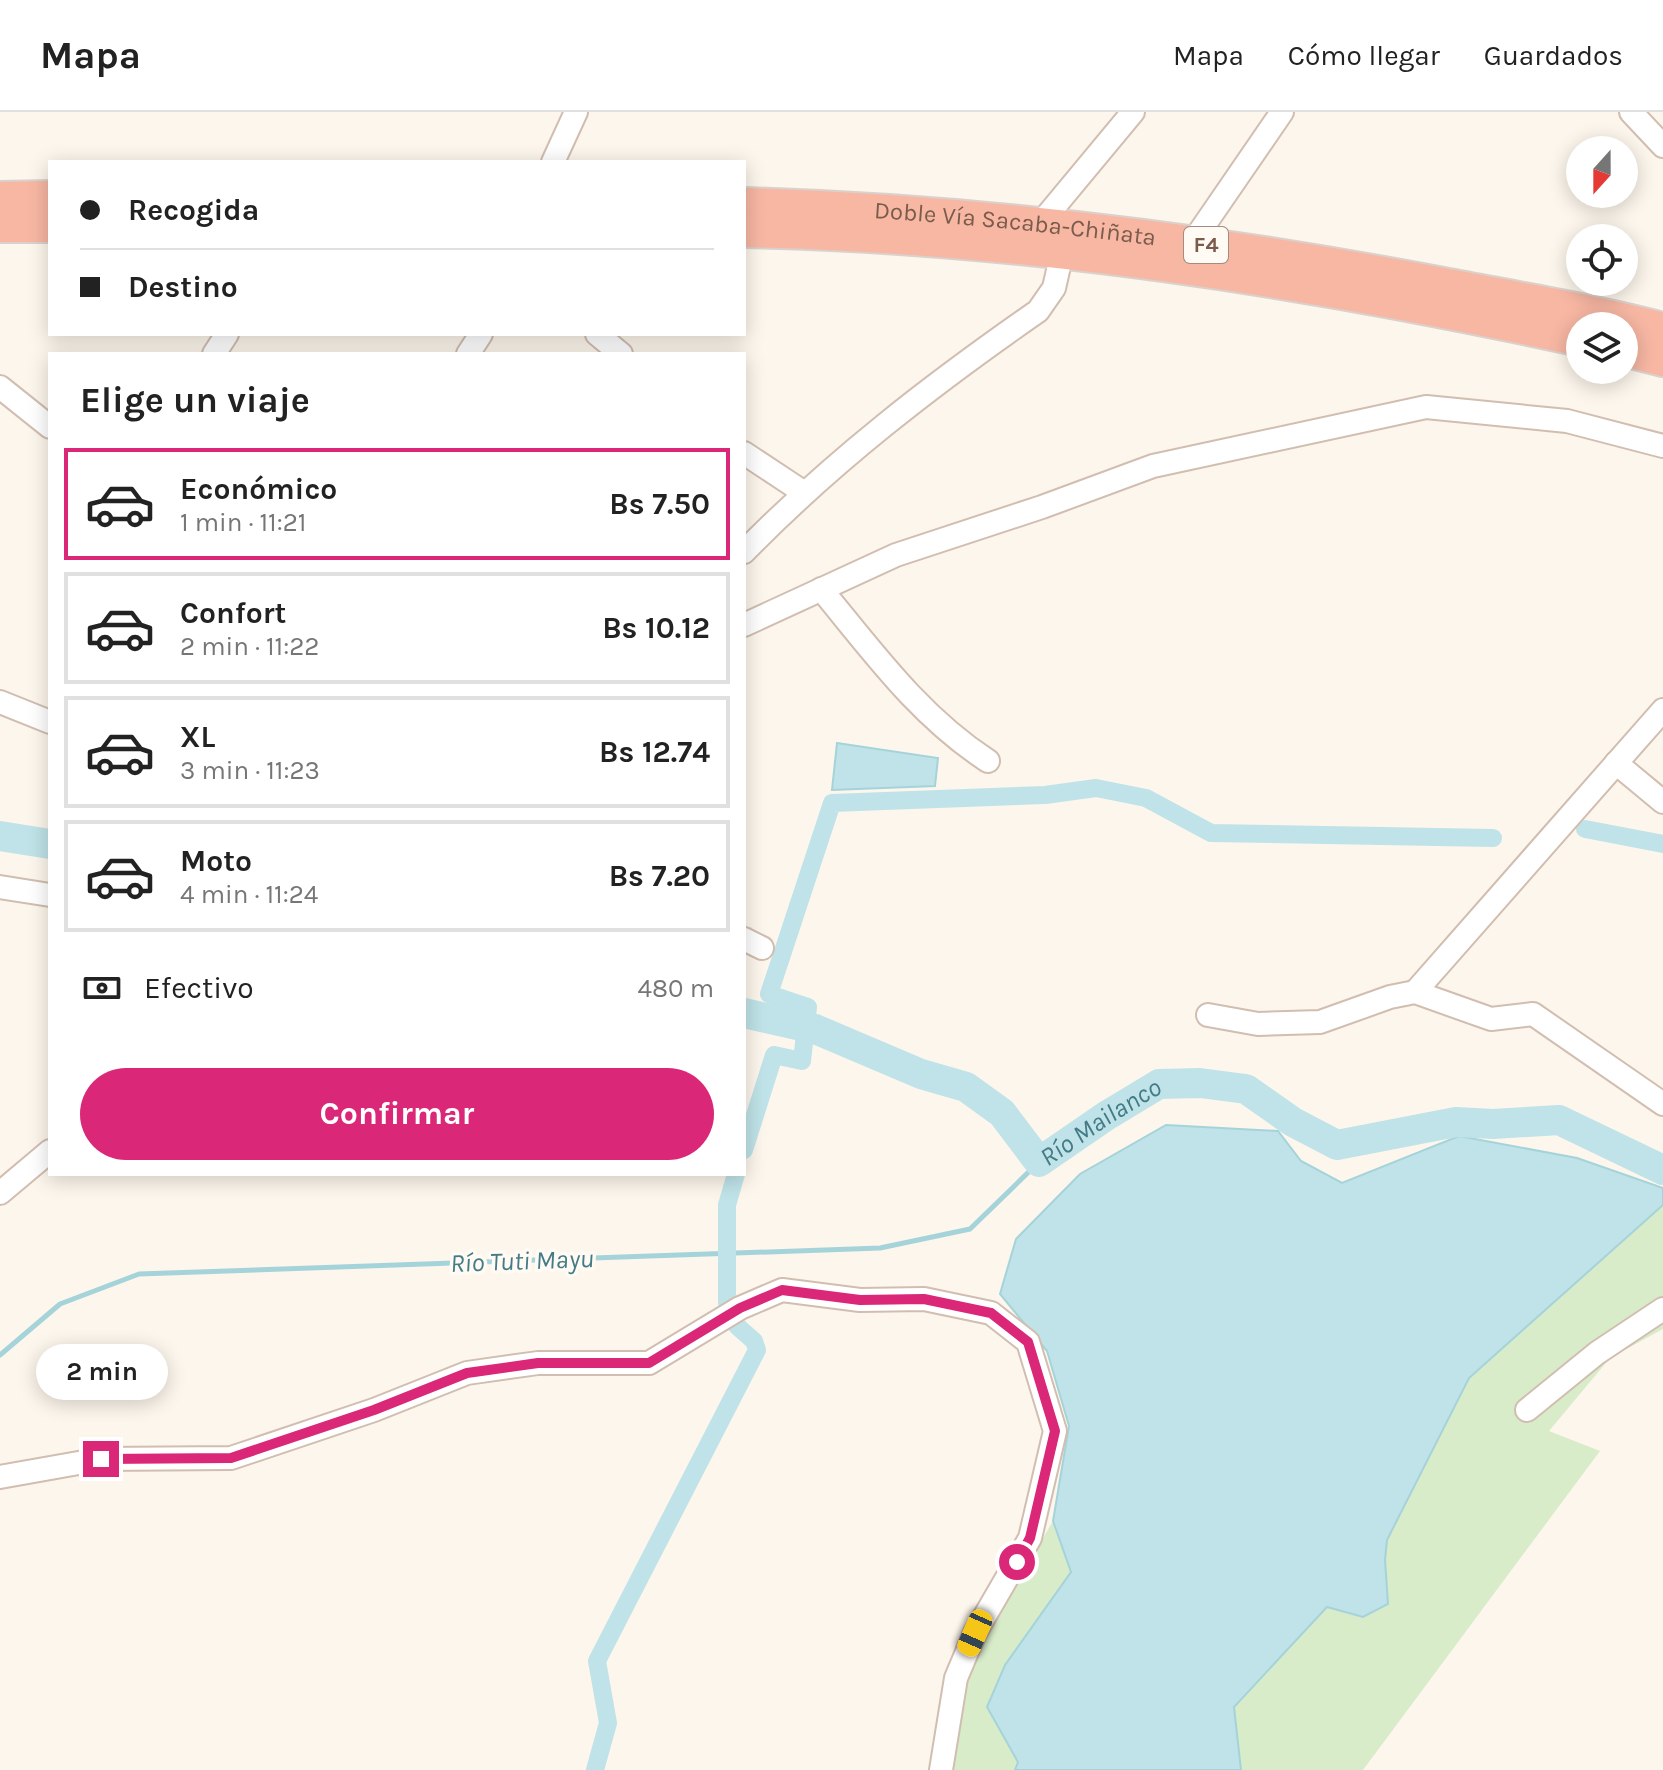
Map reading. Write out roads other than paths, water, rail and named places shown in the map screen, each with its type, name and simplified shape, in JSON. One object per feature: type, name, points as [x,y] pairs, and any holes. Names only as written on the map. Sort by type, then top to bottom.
[{"type":"highway","points":[[0,198],[48,197]]},
{"type":"highway","name":"Doble Vía Sacaba-Chiñata","points":[[746,204],[832,207],[1040,224],[1192,243],[1360,268],[1663,329]]},
{"type":"highway","points":[[0,226],[48,226]]},
{"type":"highway","name":"Doble Vía Sacaba-Chiñata","points":[[746,231],[823,233],[1062,253],[1411,303],[1566,337]]},
{"type":"highway","points":[[1638,354],[1663,360]]},
{"type":"street","points":[[1040,224],[1133,112]]},
{"type":"street","points":[[1192,243],[1282,112]]},
{"type":"street","points":[[554,160],[569,114]]},
{"type":"street","points":[[1640,115],[1663,146]]},
{"type":"street","points":[[746,550],[803,492],[885,424],[1038,311],[1054,288],[1062,253]]},
{"type":"street","points":[[599,336],[619,352]]},
{"type":"street","points":[[0,387],[48,425]]},
{"type":"street","points":[[746,624],[896,555],[1042,507],[1153,466],[1426,407],[1567,421],[1663,446]]},
{"type":"street","points":[[746,454],[803,492]]},
{"type":"street","points":[[821,589],[910,696],[948,735],[988,761]]},
{"type":"street","points":[[0,702],[48,721]]},
{"type":"street","points":[[1415,992],[1663,710]]},
{"type":"street","points":[[1616,763],[1663,802]]},
{"type":"street","points":[[0,887],[48,895]]},
{"type":"street","points":[[1208,1015],[1258,1024],[1320,1022],[1390,997],[1415,992],[1491,1019],[1533,1014],[1663,1104]]},
{"type":"street","points":[[0,1193],[48,1153]]},
{"type":"street","points":[[0,1477],[101,1459],[231,1458],[374,1410],[467,1373],[538,1363],[649,1363],[729,1314],[782,1290],[860,1300],[924,1299],[991,1313],[1028,1342],[1055,1431],[1030,1538],[975,1633],[956,1678],[941,1770]]},
{"type":"street","points":[[1527,1410],[1597,1353],[1663,1309]]},
{"type":"water","points":[[837,743],[938,758],[935,786],[832,790]]},
{"type":"water","points":[[1166,1125],[1278,1131],[1301,1161],[1342,1183],[1459,1136],[1577,1158],[1663,1188],[1663,1205],[1469,1378],[1387,1540],[1388,1604],[1363,1617],[1327,1607],[1234,1707],[1241,1770],[1015,1770],[1018,1762],[987,1707],[1005,1665],[1071,1572],[1053,1521],[1069,1426],[1047,1351],[1000,1294],[1016,1239],[1080,1174]]},
{"type":"waterway","points":[[746,1144],[774,1055],[802,1061],[808,1007],[769,994],[832,803],[1045,795],[1096,788],[1146,798],[1211,833],[1493,838]]},
{"type":"waterway","points":[[1585,829],[1663,844]]},
{"type":"waterway","name":"Río Mailanco","points":[[0,836],[48,844]]},
{"type":"waterway","name":"Río Mailanco","points":[[746,1013],[815,1029],[921,1074],[966,1087],[1002,1113],[1039,1162],[1159,1084],[1200,1083],[1246,1089],[1293,1122],[1337,1145],[1456,1122],[1493,1124],[1559,1120],[1663,1170]]},
{"type":"waterway","name":"Río Tuti Mayu","points":[[0,1355],[60,1304],[139,1274],[880,1248],[970,1229],[1039,1162]]},
{"type":"waterway","points":[[727,1303],[727,1205],[735,1176]]},
{"type":"waterway","points":[[595,1770],[608,1723],[597,1661],[757,1350],[754,1341],[737,1326]]}]
